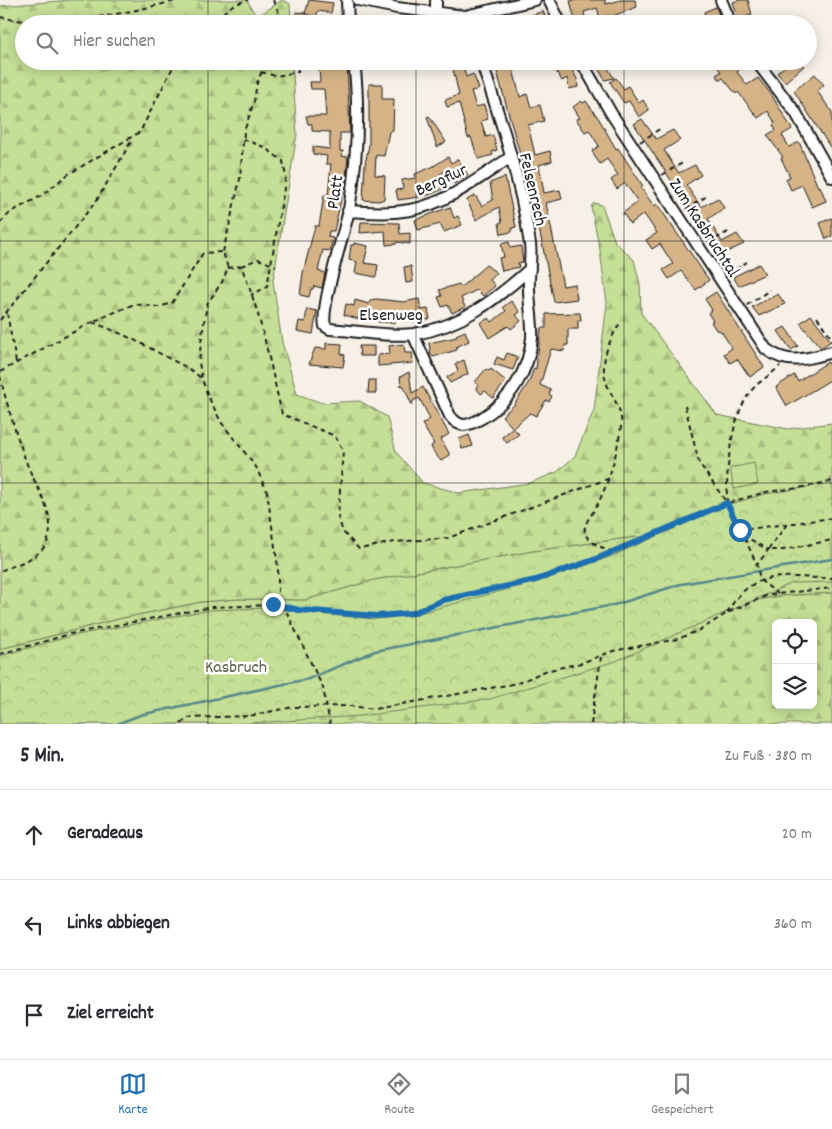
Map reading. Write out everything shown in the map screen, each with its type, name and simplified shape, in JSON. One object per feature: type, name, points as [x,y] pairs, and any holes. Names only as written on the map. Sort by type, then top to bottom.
[{"type":"street","points":[[347,0],[348,15]]},
{"type":"street","points":[[358,0],[445,15]]},
{"type":"street","points":[[436,0],[436,13]]},
{"type":"street","points":[[483,15],[535,0]]},
{"type":"street","points":[[549,0],[556,15]]},
{"type":"street","points":[[721,0],[727,15]]},
{"type":"street","name":"Platt","points":[[325,326],[328,294],[348,211],[357,135],[354,70]]},
{"type":"street","name":"Felsenrech","points":[[413,334],[450,416],[456,424],[463,426],[473,423],[493,412],[516,387],[529,355],[532,327],[530,244],[511,157],[483,70]]},
{"type":"street","name":"Zum Kasbruchtal","points":[[587,70],[633,146],[739,310],[766,349],[783,360]]},
{"type":"street","points":[[763,70],[796,113],[832,177]]},
{"type":"street","name":"Bergflur","points":[[348,211],[386,213],[410,210],[432,204],[454,195],[511,157]]},
{"type":"street","name":"Elsenweg","points":[[325,326],[372,333],[413,334],[438,329],[466,317],[493,300],[530,269]]},
{"type":"street","points":[[783,360],[798,360],[832,352]]},
{"type":"path","points":[[102,15],[140,10],[179,0]]},
{"type":"path","points":[[220,15],[233,5],[248,0]]},
{"type":"path","points":[[273,0],[280,15]]},
{"type":"path","points":[[0,17],[15,19]]},
{"type":"path","points":[[0,223],[11,212],[41,196],[67,175],[133,138],[140,132],[171,70]]},
{"type":"path","points":[[298,70],[298,72],[291,74],[276,76],[261,72],[243,139],[239,188],[223,252],[228,268],[222,282],[208,304],[199,362],[208,396],[221,422],[256,467],[267,492],[278,567],[278,594],[323,688],[330,724]]},
{"type":"path","points":[[633,146],[661,128]]},
{"type":"path","points":[[0,320],[97,200],[133,138]]},
{"type":"path","points":[[243,139],[264,147],[283,161],[286,177],[267,288],[251,295]]},
{"type":"path","points":[[655,180],[684,162]]},
{"type":"path","points":[[677,214],[708,196]]},
{"type":"path","points":[[699,248],[728,232]]},
{"type":"path","points":[[0,372],[92,322],[134,304],[159,307],[172,303],[203,253],[223,252]]},
{"type":"path","points":[[228,268],[240,266],[258,259],[276,266]]},
{"type":"path","points":[[730,273],[747,262]]},
{"type":"path","points":[[240,266],[261,322],[282,414],[335,436],[343,450],[338,517],[343,532],[359,549],[395,542],[448,538],[610,478]]},
{"type":"path","points":[[739,310],[770,290]]},
{"type":"path","points":[[7,313],[16,362]]},
{"type":"path","points":[[817,317],[832,339]]},
{"type":"path","points":[[92,322],[142,342],[161,354],[187,366],[202,379]]},
{"type":"path","points":[[613,552],[589,539],[585,532],[586,523],[610,478],[621,430],[621,408],[608,389],[602,361],[620,323]]},
{"type":"path","points":[[727,503],[726,478],[735,426],[751,391],[779,368],[783,360]]},
{"type":"path","points":[[0,376],[26,462],[44,502],[50,532],[45,546],[38,553],[0,571]]},
{"type":"path","points":[[685,406],[699,463],[727,503],[757,565],[760,580],[778,594]]},
{"type":"path","points":[[0,654],[70,634],[212,607],[273,604],[285,607],[377,616],[413,613],[443,600],[536,580],[613,552],[727,503],[766,492],[832,481]]},
{"type":"path","points":[[740,530],[832,518]]},
{"type":"path","points":[[757,565],[787,524]]},
{"type":"path","points":[[743,536],[768,550],[783,550],[832,540]]},
{"type":"path","points":[[727,613],[732,602],[760,580],[788,575],[832,578]]},
{"type":"path","points":[[181,724],[188,718],[249,716],[292,707],[326,708],[350,706],[375,709],[394,707],[518,683],[545,671],[601,657],[613,651],[678,639],[702,628],[727,613],[768,595],[832,588]]},
{"type":"path","points":[[590,724],[601,657]]},
{"type":"green space","points":[[71,0],[247,0],[254,13],[260,15],[15,15],[15,70],[293,70],[297,134],[273,281],[282,342],[297,394],[322,403],[360,401],[387,417],[396,452],[423,483],[459,493],[530,483],[557,472],[575,456],[594,410],[607,303],[600,250],[591,207],[594,203],[602,205],[615,242],[634,260],[640,284],[641,313],[717,415],[788,429],[832,423],[832,513],[685,541],[635,537],[533,551],[374,580],[305,600],[239,599],[201,602],[118,619],[0,649],[0,6]]},
{"type":"green space","points":[[282,0],[290,4],[291,15],[260,15]]},
{"type":"green space","points":[[754,463],[758,484],[734,489],[730,468]]},
{"type":"green space","name":"Kasbruch","points":[[832,483],[832,582],[792,583],[616,661],[490,699],[361,716],[235,724],[0,724],[0,656],[71,636],[209,610],[270,608],[374,619],[412,615],[535,582],[612,556],[723,506],[765,494]]},
{"type":"green space","name":"Kasbruch","points":[[832,513],[832,593],[781,596],[0,724],[0,649],[118,619],[201,602],[239,599],[305,600],[374,580],[533,551],[635,537],[685,541]]},
{"type":"green space","points":[[832,593],[832,724],[4,724],[781,596]]},
{"type":"building","points":[[309,0],[333,3],[331,13],[318,11],[317,15],[305,14]]},
{"type":"building","points":[[605,0],[606,4],[621,0],[635,0],[637,7],[615,15],[599,15],[597,8],[584,12],[584,15],[574,15],[570,1]]},
{"type":"building","points":[[748,0],[752,15],[737,15],[733,2]]},
{"type":"building","points":[[716,7],[719,15],[705,15],[704,12]]},
{"type":"building","points":[[543,11],[545,15],[532,15]]},
{"type":"building","points":[[296,12],[305,13],[305,15],[296,15]]},
{"type":"building","points":[[319,70],[347,70],[350,133],[340,133],[340,151],[343,151],[342,156],[348,157],[346,177],[334,231],[329,231],[328,237],[333,238],[330,251],[323,250],[318,271],[325,273],[322,288],[314,286],[309,297],[300,295],[303,273],[315,226],[319,226],[324,195],[328,195],[331,164],[326,164],[327,156],[313,154],[313,147],[330,149],[330,132],[312,131],[312,124],[308,124],[306,116],[326,116],[324,89],[311,89],[310,82],[320,82]]},
{"type":"building","points":[[453,70],[464,70],[466,77],[473,74],[479,89],[471,91],[476,107],[484,105],[488,119],[481,121],[486,137],[493,135],[497,150],[492,152],[493,155],[478,159],[471,137],[468,138],[459,103],[447,107],[445,100],[459,95]]},
{"type":"building","points":[[497,70],[513,70],[520,97],[527,94],[531,107],[540,105],[544,121],[528,125],[535,155],[550,151],[552,161],[539,165],[544,193],[560,190],[562,199],[546,203],[563,286],[575,284],[577,299],[554,302],[526,164],[523,165]]},
{"type":"building","points":[[555,70],[572,70],[577,79],[578,87],[569,89],[567,78],[562,81]]},
{"type":"building","points":[[599,70],[609,70],[614,78],[605,80]]},
{"type":"building","points":[[720,70],[739,70],[737,72],[747,85],[758,78],[771,94],[792,129],[782,135],[789,147],[799,142],[826,201],[812,207],[802,185],[791,190],[786,179],[790,177],[781,158],[783,157],[767,135],[776,130],[773,125],[775,123],[768,111],[758,118],[738,92],[736,94],[723,78],[720,80],[716,75],[721,72]]},
{"type":"building","points":[[780,70],[799,70],[785,82],[777,73]]},
{"type":"building","points":[[815,74],[824,85],[817,91],[832,112],[832,150],[794,91]]},
{"type":"building","points":[[616,78],[624,89],[628,86],[639,103],[643,100],[649,110],[639,117],[629,101],[624,103],[610,82]]},
{"type":"building","points":[[369,84],[382,84],[382,99],[394,99],[393,130],[389,132],[384,156],[376,155],[375,175],[385,176],[384,199],[379,201],[363,200],[365,164],[369,145]]},
{"type":"building","points":[[581,101],[583,103],[586,101],[599,119],[616,149],[618,148],[643,186],[641,188],[654,206],[657,204],[709,280],[696,290],[681,271],[669,279],[663,270],[673,264],[660,244],[652,249],[646,240],[657,233],[644,214],[630,224],[623,213],[638,202],[625,183],[617,189],[611,180],[618,175],[607,159],[600,164],[595,157],[592,151],[599,146],[589,130],[585,132],[576,119],[580,118],[573,107]]},
{"type":"building","points":[[429,116],[446,142],[437,147],[427,117]]},
{"type":"building","points":[[642,119],[656,139],[673,130],[680,140],[664,150],[672,163],[679,173],[695,165],[701,175],[686,185],[701,207],[718,198],[724,208],[708,219],[722,242],[737,234],[744,244],[718,256],[704,230],[634,124]]},
{"type":"building","points":[[448,157],[451,163],[458,159],[468,175],[454,184],[446,171],[440,174],[446,188],[426,196],[398,200],[396,190],[403,189],[402,180],[416,178],[415,174],[432,167]]},
{"type":"building","points":[[505,177],[516,227],[512,228],[512,232],[501,234],[499,223],[502,222],[499,207],[476,220],[467,200],[475,195],[482,206],[493,200],[490,183]]},
{"type":"building","points":[[450,207],[454,218],[458,216],[462,225],[444,232],[440,224],[418,230],[415,220]]},
{"type":"building","points":[[832,218],[832,236],[826,239],[820,223]]},
{"type":"building","points":[[361,222],[399,223],[400,234],[410,233],[410,244],[397,242],[396,244],[386,245],[385,231],[360,233]]},
{"type":"building","points":[[509,242],[510,248],[521,246],[523,262],[518,263],[519,267],[502,271],[499,258],[504,257],[501,244]]},
{"type":"building","points":[[354,243],[368,246],[364,263],[378,265],[376,277],[355,273],[357,262],[349,260],[351,245],[354,245]]},
{"type":"building","points":[[759,264],[765,274],[739,286],[733,277]]},
{"type":"building","points":[[486,265],[497,273],[490,280],[495,286],[483,296],[477,290],[461,298],[465,307],[452,313],[448,305],[442,307],[438,297],[442,296],[439,290],[459,284],[461,287]]},
{"type":"building","points":[[411,266],[413,282],[406,283],[404,267]]},
{"type":"building","points":[[716,292],[764,367],[750,377],[737,359],[730,363],[724,354],[732,348],[721,331],[716,330],[711,322],[713,321],[708,313],[712,310],[705,299]]},
{"type":"building","points":[[778,294],[785,304],[759,316],[752,307]]},
{"type":"building","points":[[419,299],[421,310],[428,309],[430,319],[414,322],[410,321],[409,317],[395,316],[395,323],[378,322],[379,314],[375,313],[361,312],[359,319],[344,315],[346,304],[354,306],[355,300],[369,304],[370,300],[404,302]]},
{"type":"building","points":[[511,301],[520,312],[516,315],[521,321],[511,329],[508,326],[489,338],[480,323],[489,318],[492,322],[506,311],[503,307]]},
{"type":"building","points":[[307,309],[317,311],[313,334],[297,331],[299,321],[305,322]]},
{"type":"building","points":[[580,313],[581,320],[578,320],[578,329],[568,329],[568,345],[565,345],[564,351],[551,349],[540,385],[551,390],[549,394],[552,396],[549,402],[546,400],[536,416],[530,413],[513,428],[502,416],[514,405],[529,382],[534,368],[536,369],[541,328],[546,328],[546,314]]},
{"type":"building","points":[[811,315],[831,341],[821,348],[800,323]]},
{"type":"building","points":[[785,327],[798,346],[791,350],[778,331]]},
{"type":"building","points":[[465,331],[469,341],[456,347],[457,350],[433,357],[431,355],[429,343],[457,337],[456,335]]},
{"type":"building","points":[[326,343],[342,344],[341,354],[345,355],[343,367],[309,364],[315,348],[326,349]]},
{"type":"building","points":[[404,344],[405,353],[412,353],[413,363],[378,366],[378,355],[390,354],[389,346]]},
{"type":"building","points":[[359,346],[374,346],[374,356],[360,356]]},
{"type":"building","points":[[507,353],[518,357],[513,370],[494,364],[497,357],[504,360]]},
{"type":"building","points":[[464,360],[468,374],[450,383],[447,377],[458,371],[455,364]]},
{"type":"building","points":[[828,362],[832,369],[832,379],[787,406],[776,387],[794,375],[798,381]]},
{"type":"building","points":[[486,369],[489,371],[491,369],[506,381],[493,398],[485,391],[481,394],[476,388],[478,385],[475,382]]},
{"type":"building","points":[[409,372],[412,393],[423,387],[449,434],[441,439],[450,455],[441,461],[433,451],[431,446],[434,444],[422,424],[430,419],[423,405],[419,398],[413,401],[412,405],[403,385],[401,386],[400,377]]},
{"type":"building","points":[[369,380],[376,380],[376,393],[368,393]]},
{"type":"building","points":[[513,428],[519,434],[507,443],[502,437]]},
{"type":"building","points":[[469,435],[473,446],[462,449],[459,439]]},
{"type":"waterway","points":[[117,724],[140,715],[308,679],[375,651],[618,604],[681,584],[832,559]]},
{"type":"route","points":[[273,604],[299,610],[377,616],[413,613],[443,600],[536,580],[596,559],[727,503],[740,530]]}]
